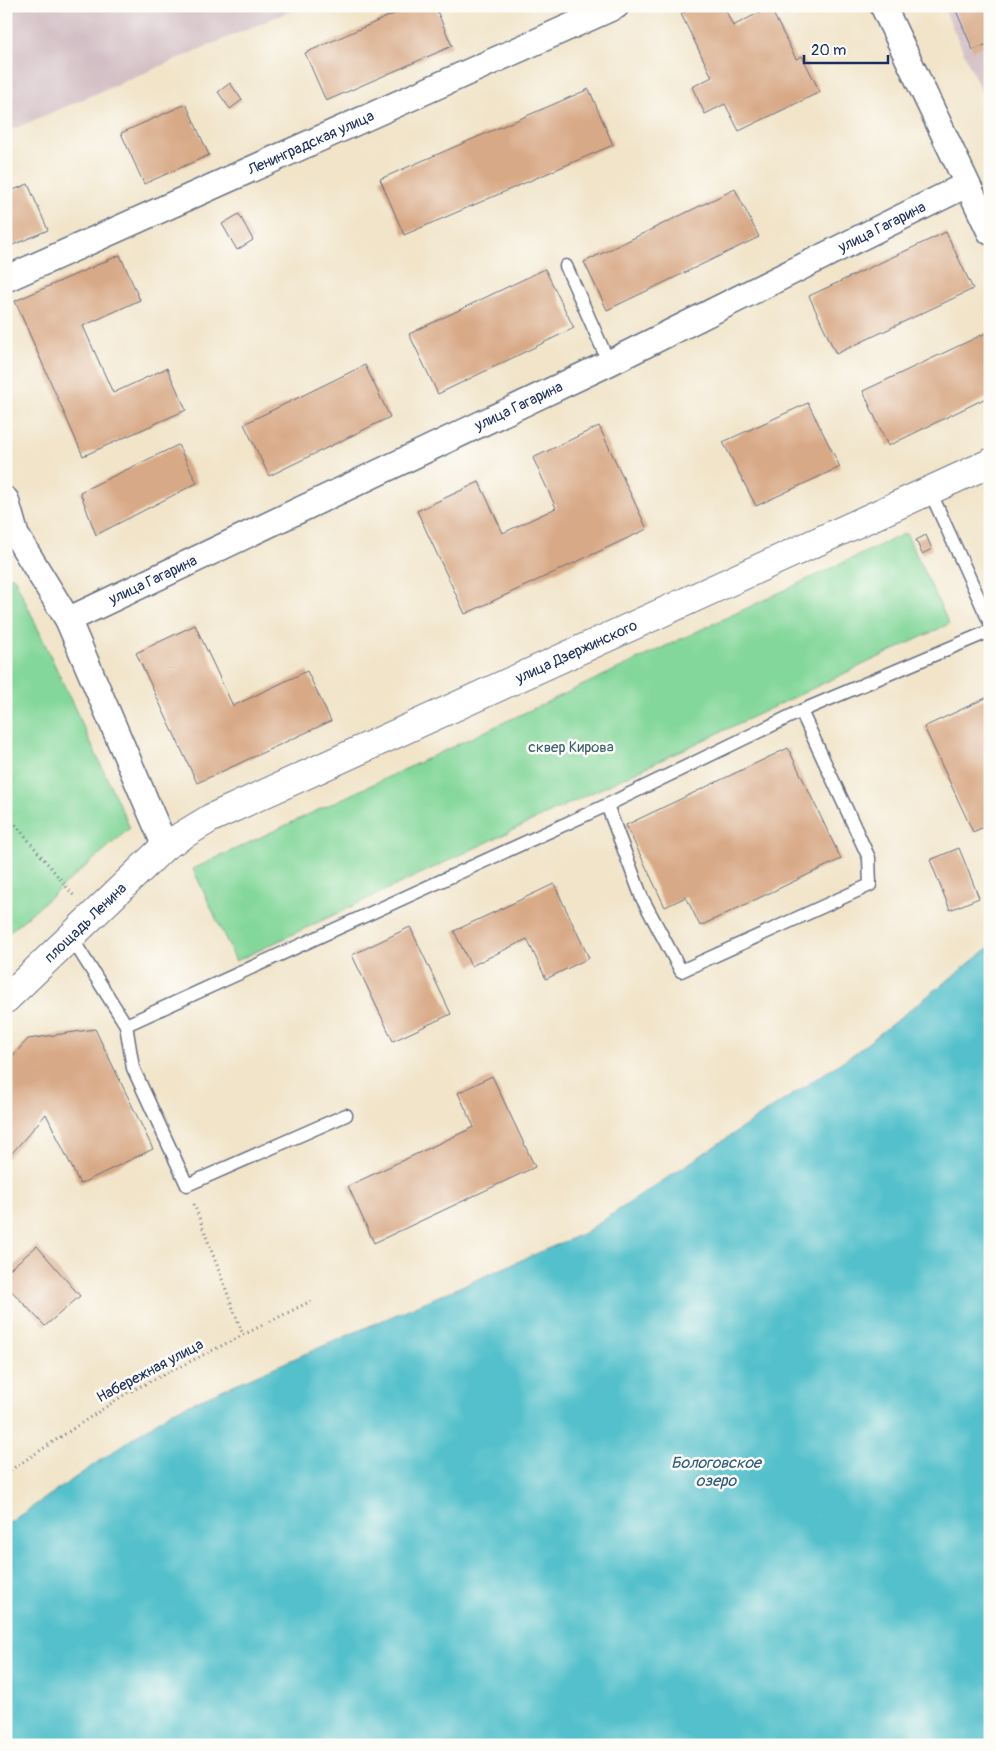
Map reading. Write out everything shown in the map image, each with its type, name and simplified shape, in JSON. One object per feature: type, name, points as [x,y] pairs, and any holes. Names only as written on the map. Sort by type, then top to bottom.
[{"type":"main road","name":"улица Дзержинского","points":[[166,846],[211,818],[929,489],[990,463]]},
{"type":"main road","name":"площадь Ленина","points":[[6,999],[166,846]]},
{"type":"street","name":"Ленинградская улица","points":[[6,279],[616,6]]},
{"type":"street","points":[[883,6],[966,185],[990,232]]},
{"type":"street","name":"улица Гагарина","points":[[68,620],[609,363],[966,185]]},
{"type":"street","points":[[6,500],[11,536],[68,620],[166,846]]},
{"type":"lane","points":[[566,266],[609,363]]},
{"type":"lane","points":[[929,489],[990,623]]},
{"type":"lane","points":[[126,1025],[607,805],[801,711],[990,631]]},
{"type":"lane","points":[[607,805],[642,898],[681,970],[870,885],[869,858],[801,711]]},
{"type":"lane","points":[[71,937],[126,1025],[133,1068],[187,1185],[346,1116]]},
{"type":"path","points":[[6,813],[91,918]]},
{"type":"path","points":[[187,1185],[242,1336]]},
{"type":"path","name":"Набережная улица","points":[[6,1473],[127,1393],[311,1301]]},
{"type":"shaded area","points":[[6,6],[302,6],[6,132]]},
{"type":"shaded area","points":[[943,6],[990,6],[990,111]]},
{"type":"green space","name":"сквер Кирова","points":[[906,533],[949,624],[236,961],[193,869]]},
{"type":"green space","points":[[6,577],[14,577],[130,828],[6,935]]},
{"type":"water","name":"Бологовское озеро","points":[[990,947],[990,1745],[6,1745],[6,1525],[171,1412],[584,1233],[855,1053]]},
{"type":"building","points":[[412,6],[435,6],[452,46],[326,101],[305,53]]},
{"type":"building","points":[[697,6],[724,6],[733,26],[770,7],[796,59],[802,56],[820,92],[739,131],[725,104],[705,114],[692,87],[712,77],[681,14]]},
{"type":"building","points":[[954,6],[990,6],[990,43],[973,50]]},
{"type":"building","points":[[230,83],[242,100],[230,109],[218,92]]},
{"type":"building","points":[[589,89],[613,145],[404,235],[380,179]]},
{"type":"building","points":[[186,104],[209,155],[144,184],[121,133]]},
{"type":"building","points":[[28,184],[48,230],[6,248],[6,193]]},
{"type":"building","points":[[735,189],[759,237],[607,310],[584,262]]},
{"type":"building","points":[[239,214],[253,240],[237,250],[222,224]]},
{"type":"building","points":[[946,232],[973,289],[836,354],[809,296]]},
{"type":"building","points":[[120,255],[140,300],[83,326],[113,393],[167,368],[186,410],[83,456],[15,301]]},
{"type":"building","points":[[545,269],[574,328],[438,394],[409,334]]},
{"type":"building","points":[[988,332],[990,396],[888,446],[863,391]]},
{"type":"building","points":[[365,365],[390,417],[269,476],[244,424]]},
{"type":"building","points":[[808,403],[840,467],[756,506],[723,442]]},
{"type":"building","points":[[599,426],[647,529],[465,614],[417,511],[479,482],[503,533],[556,508],[533,458]]},
{"type":"building","points":[[178,445],[197,483],[96,535],[80,492]]},
{"type":"building","points":[[926,535],[932,549],[922,554],[916,540]]},
{"type":"building","points":[[195,625],[233,706],[307,671],[331,721],[197,783],[136,653]]},
{"type":"building","points":[[990,696],[990,824],[973,832],[924,727]]},
{"type":"building","points":[[788,748],[841,859],[700,926],[686,897],[665,907],[626,825]]},
{"type":"building","points":[[959,848],[979,898],[950,910],[930,860]]},
{"type":"building","points":[[554,884],[589,958],[546,979],[527,939],[471,966],[454,931]]},
{"type":"building","points":[[410,927],[451,1014],[393,1041],[352,955]]},
{"type":"building","points":[[95,1029],[153,1149],[80,1184],[46,1114],[6,1160],[6,1063],[28,1039]]},
{"type":"building","points":[[492,1076],[535,1167],[374,1243],[348,1186],[474,1127],[458,1093]]},
{"type":"building","points":[[37,1246],[80,1296],[45,1326],[6,1285],[6,1272]]}]
